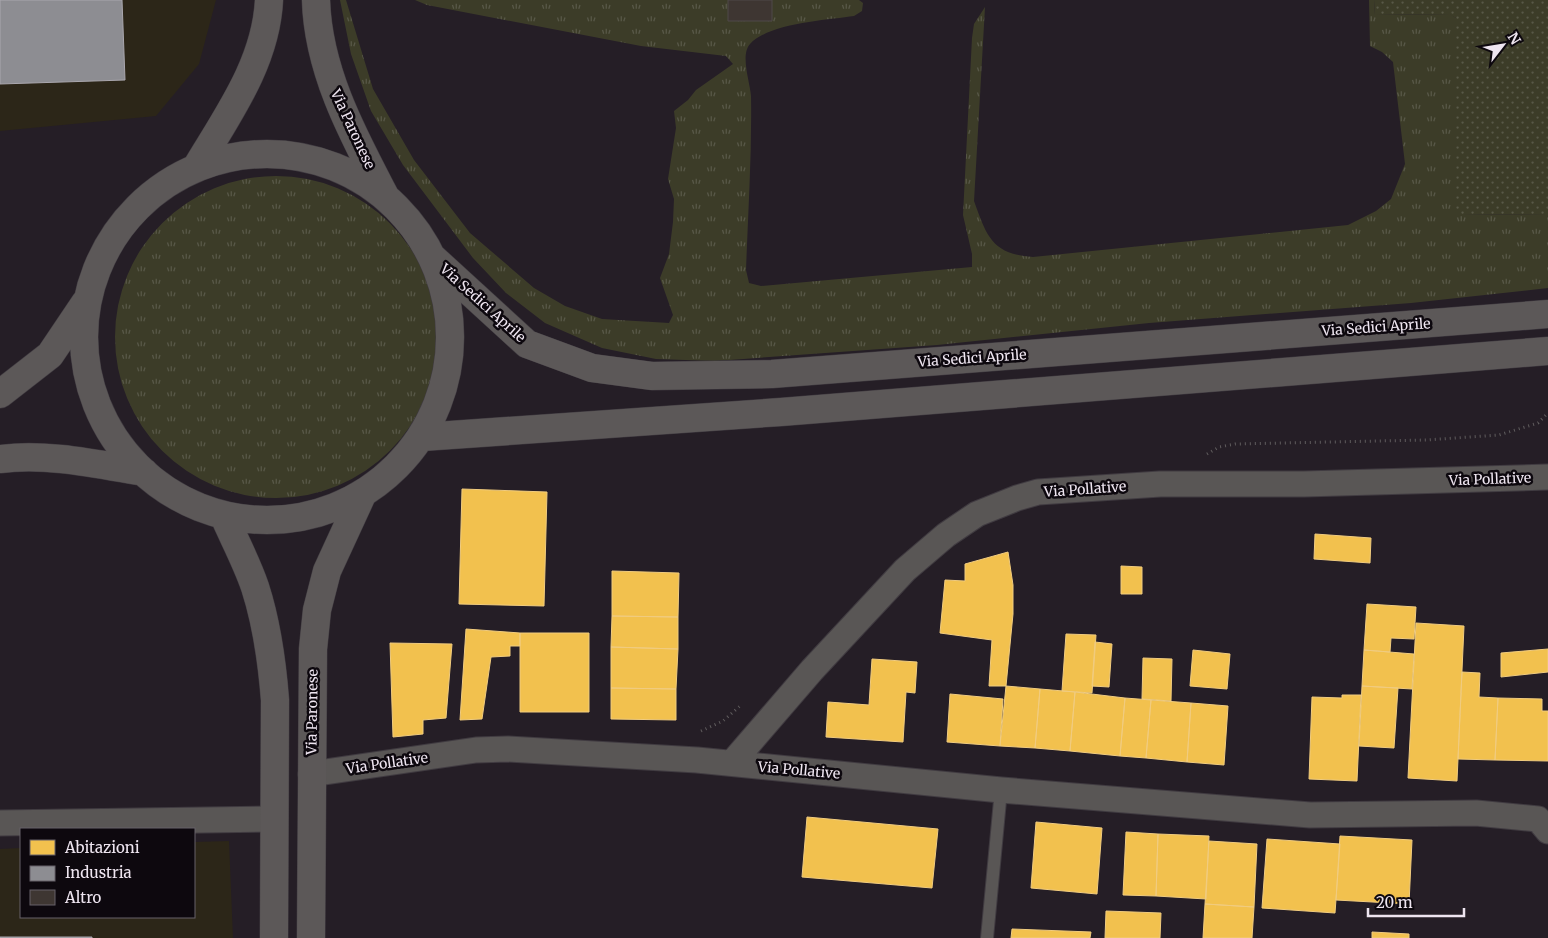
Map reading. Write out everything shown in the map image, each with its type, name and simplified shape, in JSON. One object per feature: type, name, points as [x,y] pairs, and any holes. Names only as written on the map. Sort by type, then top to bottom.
[{"type":"main road","points":[[196,168],[246,84],[260,47],[269,0]]},
{"type":"main road","name":"Via Paronese","points":[[316,0],[324,56],[339,104],[386,198]]},
{"type":"main road","name":"Via Sedici Aprile","points":[[256,154],[314,159],[344,170],[386,198],[411,223],[433,258],[447,300],[451,346],[446,384],[422,437],[386,478],[362,495],[334,508],[306,517],[280,521],[252,521],[224,516],[190,504],[144,472],[117,442],[97,403],[87,371],[85,354],[84,336],[88,300],[107,248],[126,220],[147,200],[196,168],[220,160],[256,154]]},
{"type":"main road","name":"Via Sedici Aprile","points":[[433,258],[527,344],[592,368],[652,376],[772,374],[1536,315]]},
{"type":"main road","name":"Via Sedici Aprile","points":[[0,394],[50,354],[88,300]]},
{"type":"main road","points":[[422,437],[811,409],[1537,352]]},
{"type":"main road","name":"Via Sedici Aprile","points":[[0,459],[28,456],[74,460],[144,472]]},
{"type":"main road","name":"Via Paronese","points":[[311,938],[313,649],[317,610],[327,571],[362,495]]},
{"type":"main road","points":[[224,516],[254,585],[266,628],[272,661],[275,700],[274,938]]},
{"type":"street","name":"Via Pollative","points":[[732,763],[812,670],[905,570],[946,535],[977,514],[1017,498],[1038,492],[1160,484],[1304,484],[1548,477]]},
{"type":"street","name":"Via Pollative","points":[[311,774],[476,750],[508,749],[732,763],[1001,790],[1310,815],[1476,813],[1538,819],[1548,831]]},
{"type":"street","points":[[0,823],[274,819]]},
{"type":"lane","points":[[986,938],[1001,790]]},
{"type":"path","points":[[1203,456],[1218,447],[1235,444],[1426,440],[1499,435],[1538,423],[1548,413]]},
{"type":"path","points":[[696,733],[722,721],[742,703]]},
{"type":"shaded area","points":[[0,0],[216,0],[199,64],[156,116],[0,131]]},
{"type":"shaded area","points":[[229,841],[233,938],[0,938],[0,849],[20,848],[20,918],[195,918],[195,842]]},
{"type":"green space","points":[[340,0],[346,0],[373,89],[414,160],[470,233],[534,288],[565,306],[602,319],[669,323],[673,315],[660,278],[669,254],[673,222],[674,199],[668,179],[676,128],[674,111],[688,100],[696,90],[733,64],[726,56],[641,46],[427,5],[415,0],[859,0],[863,3],[862,11],[854,16],[814,21],[770,31],[750,44],[747,49],[746,69],[751,96],[751,118],[746,270],[749,283],[761,286],[972,267],[972,254],[963,215],[972,38],[974,24],[985,7],[974,201],[983,225],[993,241],[1008,252],[1033,257],[1348,225],[1376,211],[1391,199],[1405,164],[1393,62],[1382,52],[1370,46],[1369,0],[1374,0],[1375,15],[1450,14],[1456,18],[1461,215],[1548,214],[1548,288],[1411,303],[1149,323],[937,345],[715,361],[656,359],[602,348],[545,323],[506,293],[473,258],[403,165],[371,111],[351,54]]},
{"type":"green space","points":[[1374,0],[1548,0],[1548,214],[1461,215],[1455,210],[1456,18],[1449,14],[1375,15]]},
{"type":"green space","points":[[260,176],[292,176],[323,183],[352,195],[378,212],[401,235],[410,247],[425,275],[437,321],[437,353],[425,399],[410,427],[378,462],[352,479],[323,491],[292,498],[260,498],[229,491],[200,479],[174,462],[151,439],[134,413],[122,384],[115,353],[115,321],[122,290],[134,261],[151,235],[174,212],[200,195],[229,183]]},
{"type":"building: Abitazioni","points":[[462,489],[547,492],[544,606],[459,604]]},
{"type":"building: Abitazioni","points":[[1315,534],[1371,538],[1370,563],[1314,559]]},
{"type":"building: Abitazioni","points":[[1008,552],[1013,585],[1013,614],[1006,686],[989,686],[992,640],[940,633],[945,580],[965,581],[965,564]]},
{"type":"building: Abitazioni","points":[[1121,566],[1142,567],[1142,594],[1121,594]]},
{"type":"building: Abitazioni","points":[[612,571],[679,573],[678,617],[612,616]]},
{"type":"building: Abitazioni","points":[[1367,604],[1416,607],[1414,639],[1391,638],[1390,652],[1364,650]]},
{"type":"building: Abitazioni","points":[[612,616],[678,617],[678,649],[611,647]]},
{"type":"building: Abitazioni","points":[[1416,623],[1464,626],[1457,781],[1408,778]]},
{"type":"building: Abitazioni","points":[[466,629],[520,633],[520,646],[510,646],[510,656],[491,657],[482,719],[460,720]]},
{"type":"building: Abitazioni","points":[[520,633],[589,633],[589,712],[520,712]]},
{"type":"building: Abitazioni","points":[[1066,634],[1096,635],[1092,693],[1062,691]]},
{"type":"building: Abitazioni","points":[[1095,642],[1112,644],[1109,687],[1092,686]]},
{"type":"building: Abitazioni","points":[[390,643],[452,644],[446,718],[423,720],[423,734],[393,737]]},
{"type":"building: Abitazioni","points":[[611,647],[678,649],[676,689],[611,688]]},
{"type":"building: Abitazioni","points":[[1548,649],[1548,672],[1501,677],[1501,653]]},
{"type":"building: Abitazioni","points":[[1193,650],[1230,654],[1227,689],[1190,686]]},
{"type":"building: Abitazioni","points":[[1364,650],[1414,654],[1412,689],[1362,686]]},
{"type":"building: Abitazioni","points":[[1143,658],[1172,659],[1171,701],[1142,699]]},
{"type":"building: Abitazioni","points":[[872,659],[917,662],[915,693],[906,692],[903,742],[826,737],[828,702],[869,705]]},
{"type":"building: Abitazioni","points":[[1462,672],[1480,673],[1479,697],[1498,698],[1495,760],[1458,759]]},
{"type":"building: Abitazioni","points":[[1006,686],[1040,689],[1035,748],[1000,746]]},
{"type":"building: Abitazioni","points":[[1362,686],[1398,688],[1394,748],[1359,746]]},
{"type":"building: Abitazioni","points":[[611,688],[676,689],[676,720],[611,719]]},
{"type":"building: Abitazioni","points":[[1040,689],[1075,692],[1070,751],[1035,748]]},
{"type":"building: Abitazioni","points":[[1075,692],[1125,698],[1120,756],[1070,751]]},
{"type":"building: Abitazioni","points":[[950,694],[1003,699],[1000,746],[947,742]]},
{"type":"building: Abitazioni","points":[[1342,695],[1361,695],[1357,781],[1309,779],[1312,697],[1342,698]]},
{"type":"building: Abitazioni","points":[[1125,698],[1151,700],[1146,758],[1120,756]]},
{"type":"building: Abitazioni","points":[[1498,698],[1542,699],[1542,711],[1548,711],[1548,761],[1495,760]]},
{"type":"building: Abitazioni","points":[[1151,700],[1191,703],[1187,762],[1146,758]]},
{"type":"building: Abitazioni","points":[[1191,703],[1228,706],[1224,765],[1187,762]]},
{"type":"building: Abitazioni","points":[[807,817],[938,829],[932,888],[802,877]]},
{"type":"building: Abitazioni","points":[[1036,822],[1102,828],[1097,894],[1031,888]]},
{"type":"building: Abitazioni","points":[[1126,832],[1158,834],[1156,896],[1123,895]]},
{"type":"building: Abitazioni","points":[[1158,834],[1209,836],[1206,899],[1156,896]]},
{"type":"building: Abitazioni","points":[[1340,836],[1412,840],[1409,904],[1336,900]]},
{"type":"building: Abitazioni","points":[[1267,839],[1340,844],[1335,913],[1262,908]]},
{"type":"building: Abitazioni","points":[[1209,841],[1257,844],[1254,907],[1205,904]]},
{"type":"building: Abitazioni","points":[[1205,904],[1254,907],[1252,938],[1203,938]]},
{"type":"building: Abitazioni","points":[[1106,911],[1161,913],[1160,938],[1105,938]]},
{"type":"building: Abitazioni","points":[[1012,929],[1091,932],[1090,938],[1011,938]]},
{"type":"building: Abitazioni","points":[[1372,932],[1409,934],[1409,938],[1372,938]]},
{"type":"building: Industria","points":[[0,0],[122,0],[125,80],[0,84]]},
{"type":"building: Industria","points":[[92,937],[92,938],[0,938]]},
{"type":"building: Altro","points":[[728,0],[772,0],[772,21],[728,21]]}]
